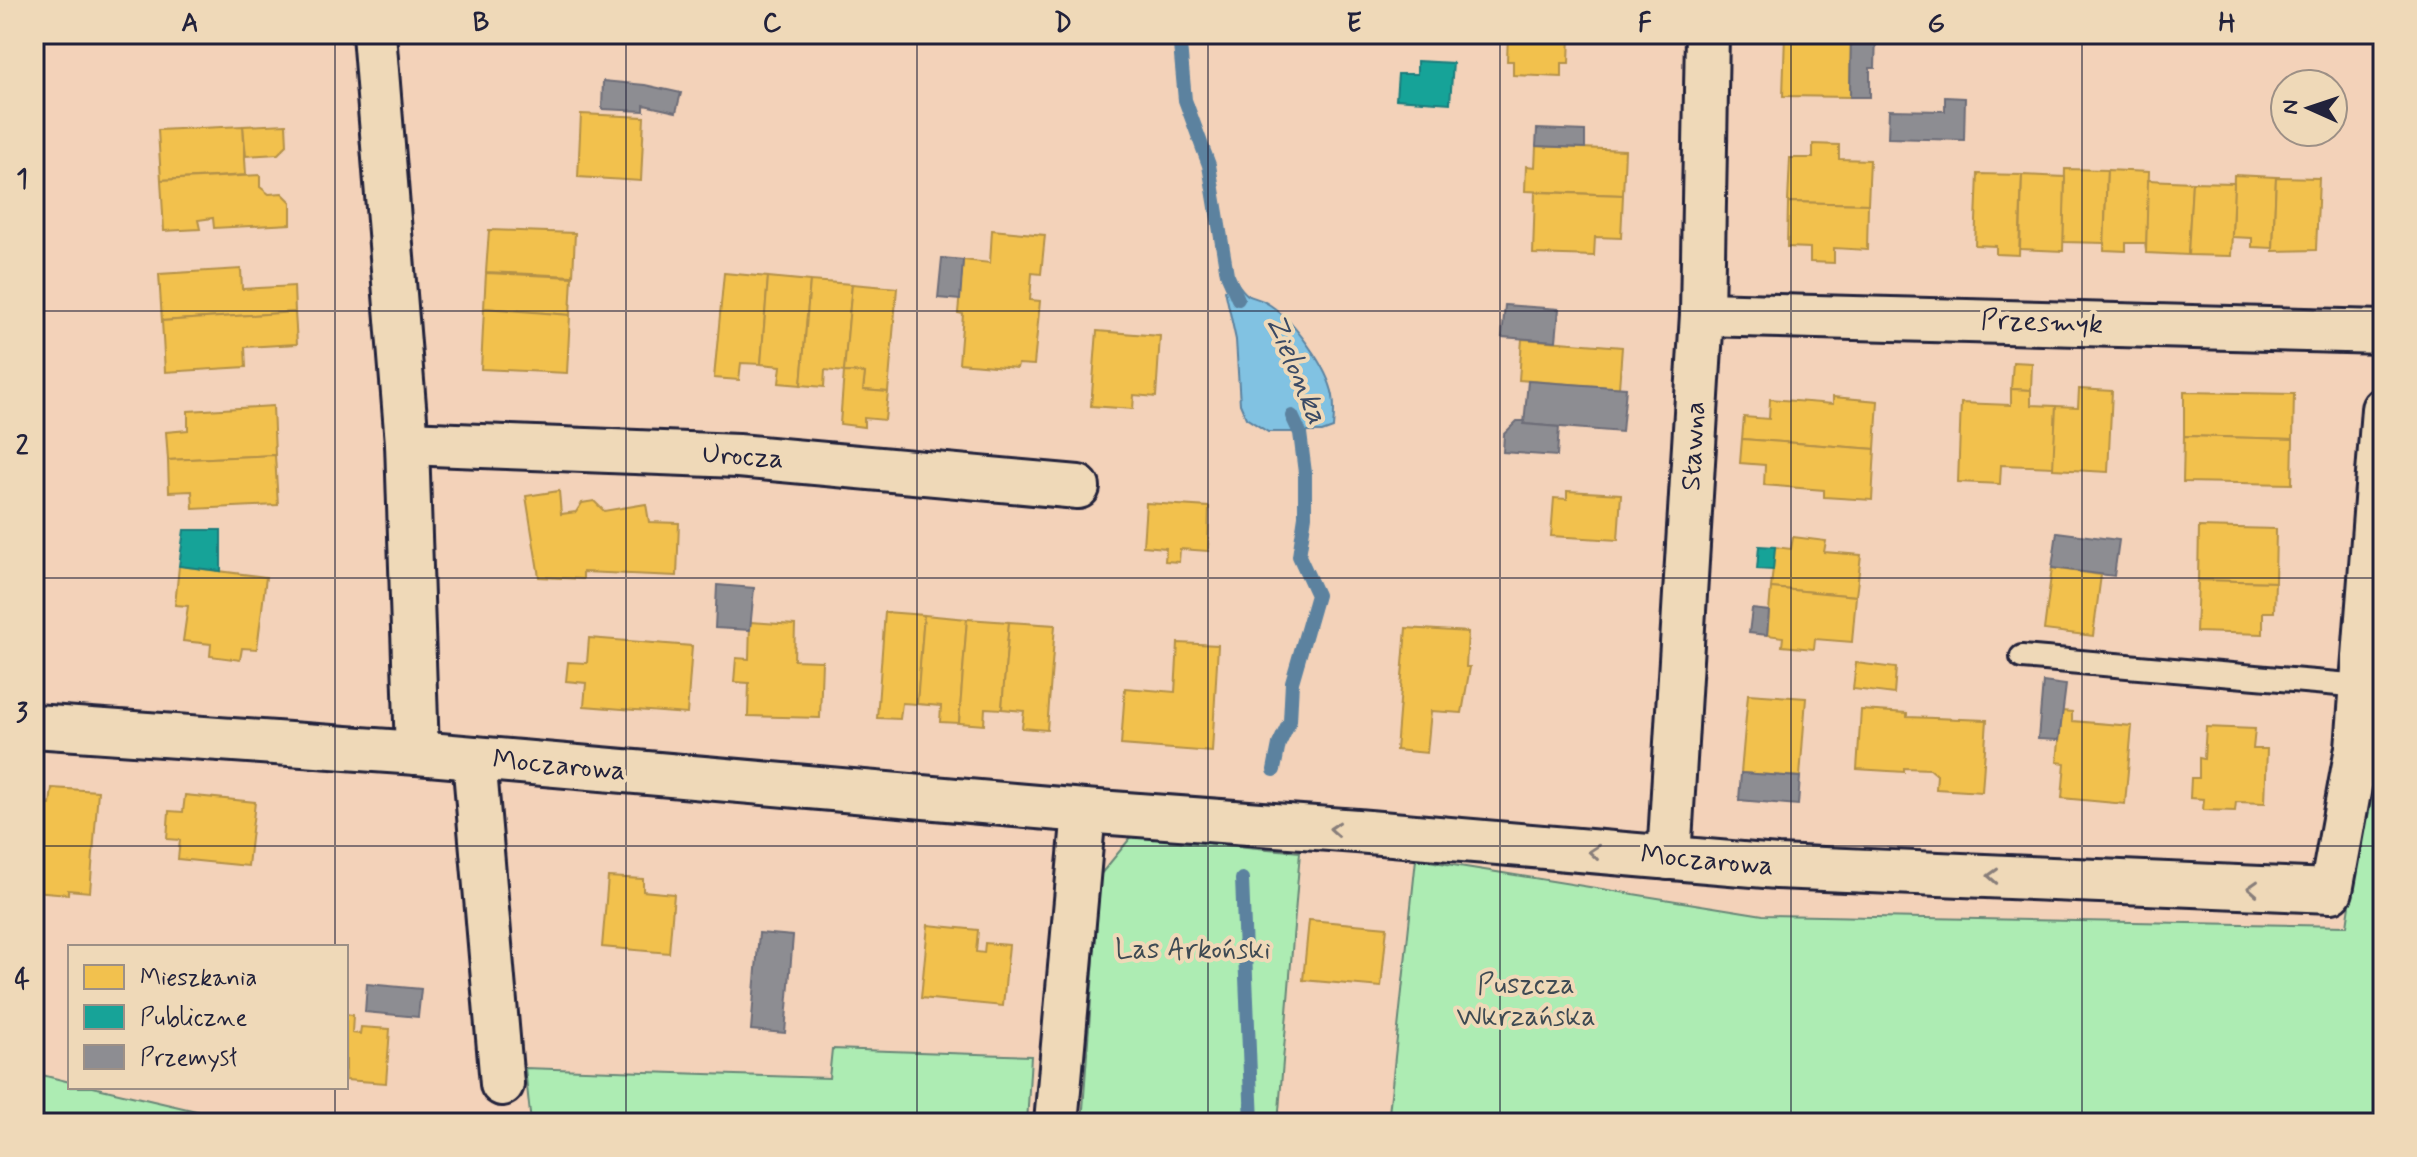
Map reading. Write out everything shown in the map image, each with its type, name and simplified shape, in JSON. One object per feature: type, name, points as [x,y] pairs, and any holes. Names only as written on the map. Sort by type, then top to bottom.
[{"type":"street","points":[[374,34],[407,443],[417,753]]},
{"type":"street","name":"Stawna","points":[[1669,858],[1702,314],[1707,34]]},
{"type":"street","name":"Przesmyk","points":[[1702,314],[2383,332]]},
{"type":"street","points":[[2362,686],[2383,409]]},
{"type":"street","name":"Urocza","points":[[407,443],[738,456],[1078,487]]},
{"type":"street","name":"Moczarowa","points":[[34,726],[417,753],[1777,867],[2331,891],[2357,748],[2362,686]]},
{"type":"street","points":[[474,758],[502,1084]]},
{"type":"street","points":[[1056,1123],[1084,811]]},
{"type":"lane","points":[[2022,657],[2362,686]]},
{"type":"green space","name":"Puszcza Wkrzańska","points":[[2383,673],[2383,1123],[1388,1123],[1416,859],[1763,915],[2347,926]]},
{"type":"green space","name":"Las Arkoński","points":[[1132,836],[1300,852],[1278,1123],[1082,1123],[1100,875]]},
{"type":"green space","points":[[832,1049],[1031,1056],[1027,1123],[531,1123],[525,1068],[829,1078]]},
{"type":"green space","points":[[34,1073],[68,1082],[68,1089],[102,1089],[248,1123],[34,1123]]},
{"type":"water","points":[[1236,281],[1249,296],[1264,301],[1279,312],[1309,346],[1330,385],[1334,404],[1333,428],[1322,432],[1268,432],[1246,418],[1240,404],[1236,340],[1225,290]]},
{"type":"building: Mieszkania","points":[[216,34],[258,34],[217,41]]},
{"type":"building: Mieszkania","points":[[1508,34],[1570,34],[1569,63],[1562,63],[1562,77],[1513,75],[1513,61],[1507,61]]},
{"type":"building: Mieszkania","points":[[1785,34],[1851,34],[1850,97],[1783,96]]},
{"type":"building: Mieszkania","points":[[581,114],[644,117],[641,181],[578,177]]},
{"type":"building: Mieszkania","points":[[286,124],[287,145],[278,154],[246,156],[243,126]]},
{"type":"building: Mieszkania","points":[[243,126],[246,175],[161,180],[158,130]]},
{"type":"building: Mieszkania","points":[[1813,144],[1839,145],[1839,159],[1870,160],[1868,204],[1788,202],[1790,158],[1813,158]]},
{"type":"building: Mieszkania","points":[[1536,146],[1625,150],[1623,195],[1525,191],[1526,166],[1535,167]]},
{"type":"building: Mieszkania","points":[[2065,169],[2107,170],[2104,243],[2063,242]]},
{"type":"building: Mieszkania","points":[[2107,170],[2149,172],[2146,251],[2145,243],[2126,243],[2126,251],[2104,250]]},
{"type":"building: Mieszkania","points":[[1978,174],[2022,175],[2019,255],[1996,254],[1996,246],[1975,245]]},
{"type":"building: Mieszkania","points":[[260,175],[260,187],[269,194],[282,193],[291,202],[291,224],[214,228],[213,218],[198,220],[200,229],[164,231],[161,180]]},
{"type":"building: Mieszkania","points":[[2022,175],[2065,177],[2063,251],[2020,249]]},
{"type":"building: Mieszkania","points":[[2234,175],[2276,177],[2273,248],[2252,247],[2252,238],[2232,237]]},
{"type":"building: Mieszkania","points":[[2276,177],[2319,178],[2316,250],[2273,251]]},
{"type":"building: Mieszkania","points":[[2148,180],[2192,182],[2188,255],[2146,253]]},
{"type":"building: Mieszkania","points":[[2192,182],[2234,183],[2231,256],[2188,255]]},
{"type":"building: Mieszkania","points":[[1535,192],[1623,195],[1621,238],[1595,237],[1594,256],[1533,254]]},
{"type":"building: Mieszkania","points":[[1788,202],[1868,204],[1867,250],[1834,248],[1834,263],[1810,262],[1810,248],[1787,247]]},
{"type":"building: Mieszkania","points":[[489,230],[575,233],[573,276],[486,272]]},
{"type":"building: Mieszkania","points":[[992,230],[1045,235],[1041,274],[1032,273],[1030,300],[1040,301],[1034,365],[1018,364],[1017,368],[959,363],[963,314],[958,313],[963,260],[990,263]]},
{"type":"building: Mieszkania","points":[[241,269],[242,289],[294,286],[295,312],[162,321],[159,274]]},
{"type":"building: Mieszkania","points":[[486,273],[572,277],[570,315],[484,308]]},
{"type":"building: Mieszkania","points":[[724,273],[768,277],[761,364],[741,363],[739,380],[714,378]]},
{"type":"building: Mieszkania","points":[[768,277],[810,281],[801,385],[779,383],[781,366],[761,364]]},
{"type":"building: Mieszkania","points":[[810,281],[852,284],[844,372],[825,370],[824,387],[801,385]]},
{"type":"building: Mieszkania","points":[[852,284],[897,288],[888,392],[863,390],[865,373],[844,372]]},
{"type":"building: Mieszkania","points":[[484,308],[570,315],[567,373],[481,369]]},
{"type":"building: Mieszkania","points":[[295,312],[297,344],[245,347],[246,367],[165,372],[162,321]]},
{"type":"building: Mieszkania","points":[[1097,331],[1160,336],[1156,397],[1134,395],[1133,409],[1091,406]]},
{"type":"building: Mieszkania","points":[[1522,339],[1622,347],[1619,388],[1519,380]]},
{"type":"building: Mieszkania","points":[[2013,362],[2032,363],[2031,390],[2011,389]]},
{"type":"building: Mieszkania","points":[[844,372],[865,373],[863,390],[888,392],[885,420],[864,418],[864,427],[840,424]]},
{"type":"building: Mieszkania","points":[[2011,389],[2031,390],[2031,405],[2056,406],[2054,467],[2001,465],[2000,484],[1958,482],[1961,403],[2011,405]]},
{"type":"building: Mieszkania","points":[[2079,389],[2112,391],[2108,472],[2053,469],[2056,406],[2078,407]]},
{"type":"building: Mieszkania","points":[[2184,392],[2294,394],[2293,439],[2184,436]]},
{"type":"building: Mieszkania","points":[[1833,397],[1878,401],[1875,449],[1742,439],[1744,417],[1769,419],[1770,399],[1833,404]]},
{"type":"building: Mieszkania","points":[[273,406],[275,455],[168,460],[166,432],[188,430],[188,411]]},
{"type":"building: Mieszkania","points":[[2184,436],[2293,439],[2292,484],[2183,482]]},
{"type":"building: Mieszkania","points":[[1742,439],[1875,449],[1872,500],[1824,497],[1824,490],[1764,485],[1765,465],[1740,463]]},
{"type":"building: Mieszkania","points":[[275,455],[278,505],[193,509],[192,491],[169,492],[168,460]]},
{"type":"building: Mieszkania","points":[[559,491],[561,514],[576,512],[582,503],[594,501],[604,511],[646,504],[649,522],[679,523],[677,576],[583,572],[583,579],[539,577],[526,496]]},
{"type":"building: Mieszkania","points":[[1567,491],[1621,494],[1618,540],[1551,536],[1554,498],[1567,499]]},
{"type":"building: Mieszkania","points":[[1146,503],[1209,507],[1208,551],[1180,549],[1179,562],[1165,561],[1166,548],[1143,546]]},
{"type":"building: Mieszkania","points":[[2199,527],[2276,529],[2275,582],[2198,580]]},
{"type":"building: Mieszkania","points":[[1793,537],[1826,541],[1824,552],[1861,555],[1856,596],[1771,588],[1775,547],[1791,549]]},
{"type":"building: Mieszkania","points":[[179,566],[266,577],[257,649],[242,648],[240,660],[210,656],[211,644],[183,641],[188,606],[175,605]]},
{"type":"building: Mieszkania","points":[[2052,568],[2101,575],[2093,636],[2044,630]]},
{"type":"building: Mieszkania","points":[[2198,580],[2275,582],[2274,612],[2263,612],[2263,634],[2196,632]]},
{"type":"building: Mieszkania","points":[[1771,588],[1856,596],[1852,642],[1815,639],[1814,649],[1782,646],[1783,637],[1767,635]]},
{"type":"building: Mieszkania","points":[[885,612],[924,615],[917,704],[902,703],[900,719],[877,718]]},
{"type":"building: Mieszkania","points":[[924,615],[967,619],[959,723],[940,722],[941,706],[917,704]]},
{"type":"building: Mieszkania","points":[[967,619],[1009,622],[1002,709],[985,708],[984,725],[959,723]]},
{"type":"building: Mieszkania","points":[[750,622],[795,625],[794,660],[822,661],[820,718],[748,716],[749,683],[734,682],[736,658],[749,659]]},
{"type":"building: Mieszkania","points":[[1009,622],[1055,625],[1047,730],[1022,728],[1024,711],[1002,709]]},
{"type":"building: Mieszkania","points":[[1406,628],[1468,632],[1466,667],[1470,667],[1462,713],[1431,711],[1427,753],[1396,750]]},
{"type":"building: Mieszkania","points":[[589,638],[692,646],[687,714],[584,706],[586,683],[566,681],[568,662],[587,663]]},
{"type":"building: Mieszkania","points":[[1178,643],[1218,645],[1212,752],[1121,745],[1125,688],[1175,692]]},
{"type":"building: Mieszkania","points":[[1856,663],[1896,668],[1894,694],[1853,689]]},
{"type":"building: Mieszkania","points":[[1748,694],[1806,698],[1800,777],[1741,773]]},
{"type":"building: Mieszkania","points":[[1861,710],[1907,713],[1907,717],[1987,720],[1982,792],[1936,789],[1937,775],[1930,769],[1904,768],[1904,772],[1857,769]]},
{"type":"building: Mieszkania","points":[[2062,711],[2072,712],[2072,721],[2132,726],[2125,804],[2062,798],[2065,763],[2057,762]]},
{"type":"building: Mieszkania","points":[[2206,727],[2255,729],[2253,749],[2267,749],[2265,803],[2236,802],[2235,811],[2203,810],[2204,799],[2190,798],[2191,778],[2199,778],[2199,758],[2204,759]]},
{"type":"building: Mieszkania","points":[[52,788],[98,791],[90,892],[34,891],[34,797],[40,797],[40,804],[50,805]]},
{"type":"building: Mieszkania","points":[[185,795],[255,802],[248,866],[178,859],[180,840],[167,839],[169,811],[183,812]]},
{"type":"building: Mieszkania","points":[[608,877],[643,879],[643,891],[674,894],[669,953],[602,947]]},
{"type":"building: Mieszkania","points":[[1309,920],[1387,927],[1381,987],[1303,980]]},
{"type":"building: Mieszkania","points":[[928,925],[978,930],[976,952],[984,953],[985,943],[1009,945],[1003,1006],[921,998]]},
{"type":"building: Mieszkania","points":[[348,1014],[353,1015],[352,1033],[360,1034],[361,1027],[390,1029],[386,1083],[348,1080]]},
{"type":"building: Publiczne","points":[[1417,61],[1453,63],[1450,103],[1396,99],[1398,74],[1417,74]]},
{"type":"building: Publiczne","points":[[184,530],[221,530],[221,571],[179,566]]},
{"type":"building: Publiczne","points":[[1759,546],[1775,547],[1773,570],[1757,569]]},
{"type":"building: Przemysł","points":[[1851,34],[1876,34],[1875,68],[1870,68],[1870,97],[1850,97]]},
{"type":"building: Przemysł","points":[[603,81],[645,85],[681,93],[676,112],[644,105],[644,111],[602,109]]},
{"type":"building: Przemysł","points":[[1945,97],[1965,98],[1964,140],[1888,138],[1889,110],[1945,111]]},
{"type":"building: Przemysł","points":[[1537,129],[1585,131],[1585,148],[1536,146]]},
{"type":"building: Przemysł","points":[[942,258],[963,260],[960,300],[938,298]]},
{"type":"building: Przemysł","points":[[1505,305],[1559,309],[1556,341],[1502,337]]},
{"type":"building: Przemysł","points":[[1528,381],[1626,388],[1622,432],[1524,424]]},
{"type":"building: Przemysł","points":[[1517,421],[1559,427],[1557,456],[1503,452],[1504,434]]},
{"type":"building: Przemysł","points":[[2057,532],[2119,540],[2114,576],[2052,568]]},
{"type":"building: Przemysł","points":[[717,585],[754,588],[750,630],[715,628]]},
{"type":"building: Przemysł","points":[[34,602],[37,602],[40,657],[34,658]]},
{"type":"building: Przemysł","points":[[1752,609],[1769,611],[1767,635],[1749,633]]},
{"type":"building: Przemysł","points":[[2043,682],[2066,685],[2059,740],[2038,739]]},
{"type":"building: Przemysł","points":[[1741,773],[1800,777],[1798,805],[1739,800]]},
{"type":"building: Przemysł","points":[[759,933],[793,936],[785,1033],[751,1030]]},
{"type":"building: Przemysł","points":[[367,984],[421,989],[418,1017],[365,1012]]},
{"type":"waterway","name":"Zielonka","points":[[1179,34],[1185,100],[1209,165],[1227,274],[1238,299]]},
{"type":"waterway","name":"Zielonka","points":[[1274,770],[1279,744],[1290,721],[1292,682],[1317,595],[1299,556],[1305,516],[1305,473],[1300,433],[1292,416]]},
{"type":"waterway","name":"Zielonka","points":[[1242,879],[1252,1123]]}]
